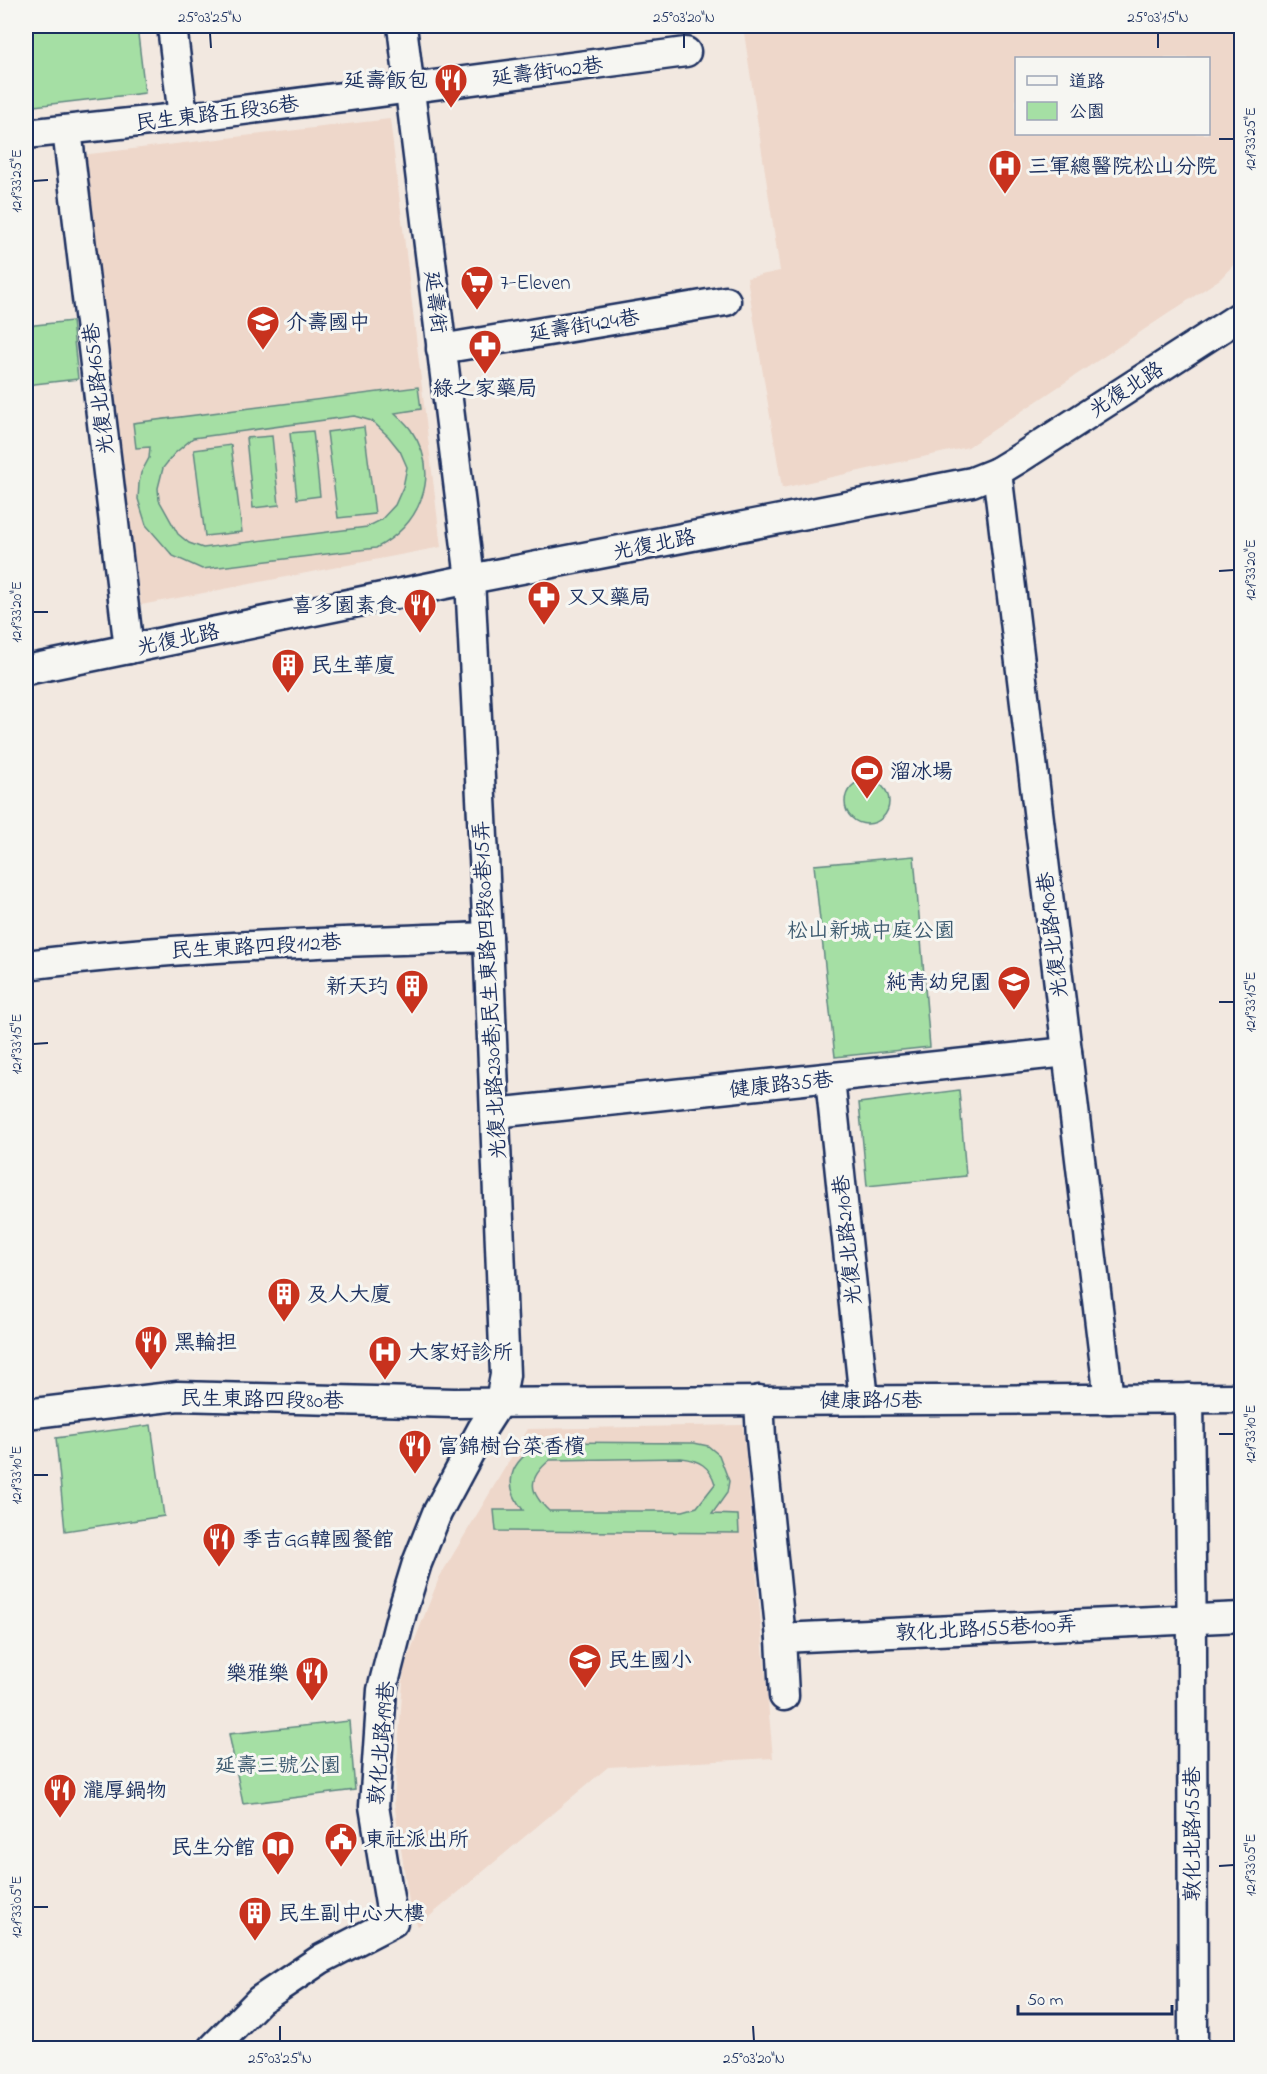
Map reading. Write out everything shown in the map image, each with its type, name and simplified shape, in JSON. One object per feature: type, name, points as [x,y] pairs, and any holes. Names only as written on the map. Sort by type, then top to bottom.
[{"type":"street","points":[[172,26],[183,117]]},
{"type":"street","name":"延壽街","points":[[402,26],[470,579]]},
{"type":"street","name":"延壽街402巷","points":[[408,89],[686,52]]},
{"type":"street","name":"民生東路五段36巷","points":[[26,134],[408,89]]},
{"type":"street","name":"光復北路165巷","points":[[67,130],[129,649]]},
{"type":"street","name":"延壽街424巷","points":[[441,349],[726,301]]},
{"type":"street","name":"光復北路","points":[[26,670],[470,579],[972,482],[997,472],[1242,315]]},
{"type":"street","name":"光復北路190巷","points":[[997,472],[1109,1399]]},
{"type":"street","name":"光復北路230巷;民生東路四段80巷15弄","points":[[470,579],[488,937],[505,1367],[500,1401]]},
{"type":"street","name":"民生東路四段112巷","points":[[26,965],[96,956],[214,948],[488,937]]},
{"type":"street","name":"健康路35巷","points":[[495,1113],[1067,1052]]},
{"type":"street","name":"光復北路210巷","points":[[830,1079],[864,1400]]},
{"type":"street","name":"民生東路四段80巷","points":[[26,1414],[178,1396],[454,1403],[500,1401]]},
{"type":"street","name":"敦化北路155巷","points":[[1189,1398],[1193,2049]]},
{"type":"street","name":"健康路15巷","points":[[500,1401],[1242,1398]]},
{"type":"street","points":[[759,1400],[781,1638],[784,1696]]},
{"type":"street","name":"敦化北路199巷","points":[[213,2049],[260,2000],[321,1959],[393,1922],[374,1806],[382,1690],[417,1563],[437,1513],[500,1401]]},
{"type":"street","points":[[1191,1619],[1242,1617]]},
{"type":"street","name":"敦化北路155巷100弄","points":[[781,1638],[1191,1619]]},
{"type":"shaded area","name":"三軍總醫院松山分院","points":[[743,26],[1241,26],[1241,257],[1220,279],[968,447],[782,488],[747,278],[780,271]]},
{"type":"shaded area","name":"介壽國中","points":[[390,119],[441,547],[141,605],[81,155]]},
{"type":"shaded area","name":"民生國小","points":[[743,1425],[773,1758],[608,1767],[418,1926],[410,1909],[394,1802],[404,1668],[439,1578],[528,1429]]},
{"type":"green space","points":[[26,26],[137,26],[145,93],[26,107]]},
{"type":"green space","points":[[72,321],[78,379],[26,385],[26,326]]},
{"type":"green space","points":[[418,387],[421,409],[395,413],[409,428],[420,447],[425,464],[422,497],[405,526],[376,548],[202,569],[173,556],[146,525],[138,499],[141,473],[149,458],[150,447],[136,448],[133,423]],"holes":[[[354,416],[372,421],[400,451],[407,467],[403,487],[395,505],[381,520],[367,527],[203,548],[189,543],[178,534],[159,500],[158,488],[163,468],[174,454],[193,438]]]},
{"type":"green space","points":[[364,427],[375,514],[338,518],[327,432]]},
{"type":"green space","points":[[313,431],[320,496],[297,499],[290,433]]},
{"type":"green space","points":[[272,436],[279,505],[253,508],[246,438]]},
{"type":"green space","points":[[231,445],[242,532],[205,536],[194,450]]},
{"type":"green space","name":"溜冰場","points":[[867,780],[876,781],[883,786],[888,793],[888,811],[883,818],[876,823],[867,824],[858,823],[851,818],[846,811],[845,802],[846,793],[851,786],[858,781]]},
{"type":"green space","name":"松山新城中庭公園","points":[[914,856],[930,1047],[835,1057],[814,865]]},
{"type":"green space","points":[[959,1090],[966,1176],[867,1186],[859,1103]]},
{"type":"green space","points":[[151,1425],[164,1516],[65,1531],[56,1438]]},
{"type":"green space","points":[[546,1442],[694,1443],[708,1446],[719,1455],[729,1481],[727,1493],[712,1514],[738,1515],[739,1533],[496,1531],[494,1510],[523,1510],[512,1489],[511,1479],[518,1462]],"holes":[[[687,1459],[707,1468],[715,1484],[697,1507],[683,1511],[549,1511],[534,1491],[534,1479],[550,1460]]]},
{"type":"green space","name":"延壽三號公園","points":[[349,1721],[355,1790],[243,1804],[229,1734]]},
{"type":"place","name":"延壽飯包","points":[[451,109]]},
{"type":"place","name":"三軍總醫院松山分院","points":[[1005,195]]},
{"type":"place","name":"7-Eleven","points":[[477,311]]},
{"type":"place","name":"介壽國中","points":[[263,351]]},
{"type":"place","name":"綠之家藥局","points":[[485,375]]},
{"type":"place","name":"又又藥局","points":[[544,626]]},
{"type":"place","name":"喜多園素食","points":[[420,634]]},
{"type":"place","name":"民生華廈","points":[[288,694]]},
{"type":"place","name":"溜冰場","points":[[867,800]]},
{"type":"place","name":"純青幼兒園","points":[[1014,1011]]},
{"type":"place","name":"新天玓","points":[[412,1015]]},
{"type":"place","name":"及人大廈","points":[[284,1323]]},
{"type":"place","name":"黑輪担","points":[[151,1371]]},
{"type":"place","name":"大家好診所","points":[[385,1381]]},
{"type":"place","name":"富錦樹台菜香檳","points":[[415,1475]]},
{"type":"place","name":"季吉GG韓國餐館","points":[[219,1568]]},
{"type":"place","name":"民生國小","points":[[585,1689]]},
{"type":"place","name":"樂雅樂","points":[[312,1702]]},
{"type":"place","name":"瀧厚鍋物","points":[[60,1819]]},
{"type":"place","name":"東社派出所","points":[[341,1868]]},
{"type":"place","name":"民生分館","points":[[278,1876]]},
{"type":"place","name":"民生副中心大樓","points":[[255,1942]]}]
